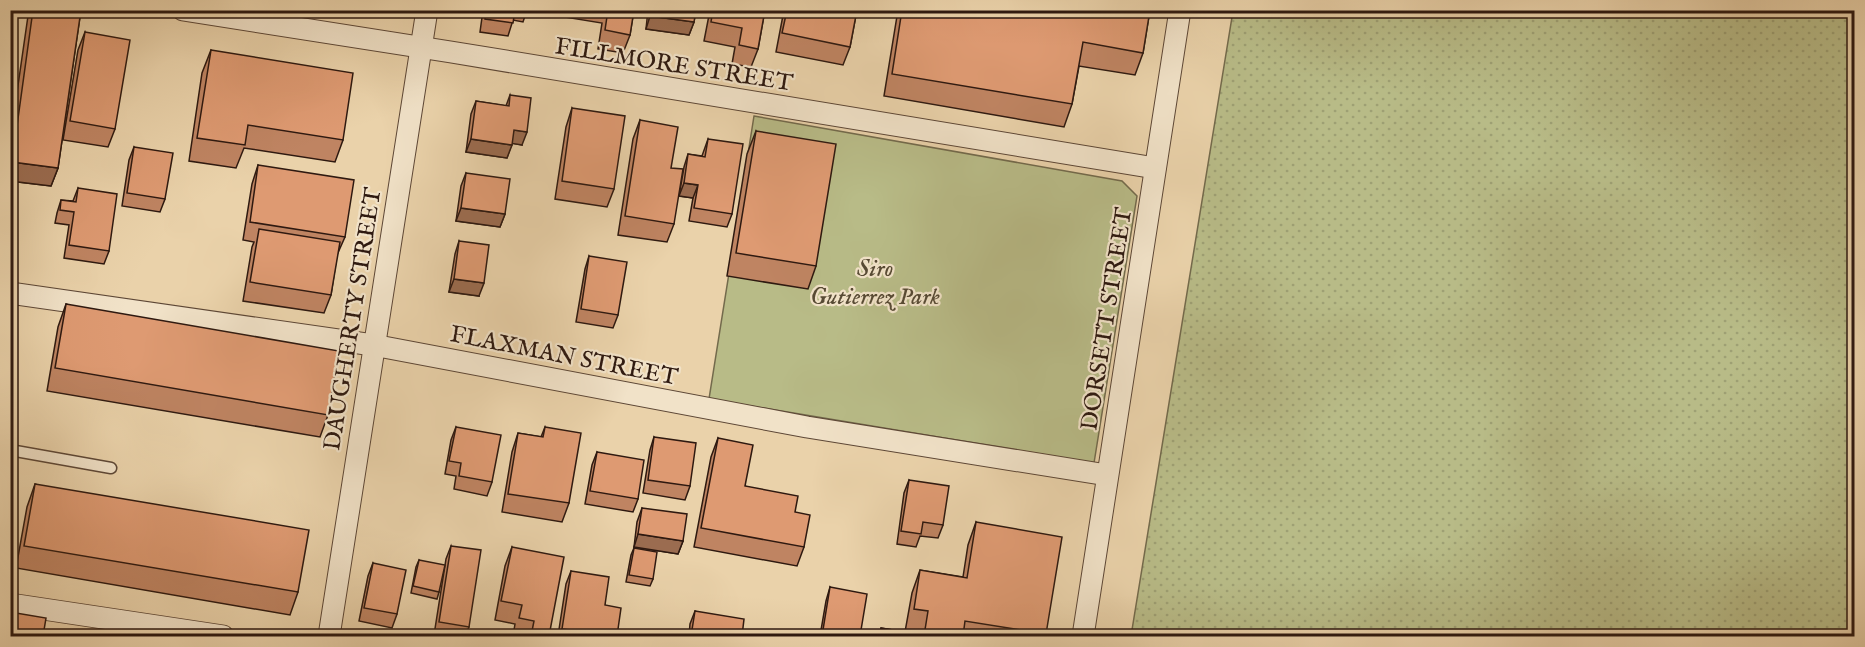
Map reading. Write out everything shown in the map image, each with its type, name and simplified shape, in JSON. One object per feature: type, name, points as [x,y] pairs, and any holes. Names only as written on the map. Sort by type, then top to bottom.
[{"type":"street","name":"FILLMORE STREET","points":[[183,10],[1155,168]]},
{"type":"street","name":"DAUGHERTY STREET","points":[[329,636],[427,10]]},
{"type":"street","name":"DORSETT STREET","points":[[1083,636],[1180,10]]},
{"type":"street","name":"FLAXMAN STREET","points":[[10,293],[373,345],[807,427],[1107,475]]},
{"type":"street","points":[[10,604],[223,636]]},
{"type":"lane","points":[[10,450],[111,468]]},
{"type":"green space","points":[[1233,11],[1854,11],[1854,636],[1131,636]]},
{"type":"green space","name":"Siro Gutierrez Park","points":[[754,116],[1122,181],[1137,196],[1094,463],[709,399]]},
{"type":"building","points":[[33,10],[81,10],[58,168],[12,162]]},
{"type":"building","points":[[486,10],[515,10],[513,23],[485,19]]},
{"type":"building","points":[[608,10],[634,10],[630,35],[605,30]]},
{"type":"building","points":[[651,10],[696,10],[694,22],[650,16]]},
{"type":"building","points":[[713,10],[765,10],[758,49],[739,45],[742,28],[711,22]]},
{"type":"building","points":[[787,10],[857,10],[850,47],[782,33]]},
{"type":"building","points":[[902,10],[1150,10],[1143,53],[1083,42],[1072,104],[892,74]]},
{"type":"building","points":[[85,32],[130,40],[115,129],[70,121]]},
{"type":"building","points":[[211,50],[353,73],[343,140],[248,125],[245,145],[197,138]]},
{"type":"building","points":[[510,95],[531,98],[527,132],[514,130],[512,145],[471,139],[476,101],[509,106]]},
{"type":"building","points":[[572,108],[625,116],[614,189],[562,181]]},
{"type":"building","points":[[640,120],[678,127],[671,168],[683,169],[674,224],[625,216]]},
{"type":"building","points":[[756,131],[836,144],[816,266],[736,253]]},
{"type":"building","points":[[708,139],[743,144],[732,214],[694,208],[698,185],[684,183],[688,154],[705,157]]},
{"type":"building","points":[[134,147],[173,153],[165,199],[127,193]]},
{"type":"building","points":[[258,165],[354,180],[345,237],[250,222]]},
{"type":"building","points":[[466,173],[510,179],[505,214],[461,208]]},
{"type":"building","points":[[78,188],[117,194],[109,251],[69,245],[74,212],[60,210],[61,200],[76,202]]},
{"type":"building","points":[[259,229],[340,242],[331,295],[250,282]]},
{"type":"building","points":[[459,241],[489,245],[484,283],[454,279]]},
{"type":"building","points":[[589,256],[627,262],[618,315],[581,309]]},
{"type":"building","points":[[66,304],[339,351],[328,415],[55,368]]},
{"type":"building","points":[[456,427],[501,435],[492,482],[459,476],[461,463],[449,461]]},
{"type":"building","points":[[545,427],[581,433],[569,503],[508,494],[518,433],[543,437]]},
{"type":"building","points":[[654,437],[696,443],[690,486],[648,480]]},
{"type":"building","points":[[718,438],[753,445],[745,486],[798,496],[795,512],[810,515],[804,547],[701,528]]},
{"type":"building","points":[[597,452],[644,460],[638,499],[590,491]]},
{"type":"building","points":[[909,480],[949,486],[943,525],[923,522],[921,534],[901,531]]},
{"type":"building","points":[[35,484],[309,530],[298,592],[24,546]]},
{"type":"building","points":[[642,508],[687,514],[683,541],[638,534]]},
{"type":"building","points":[[976,522],[1062,537],[1046,634],[965,621],[963,636],[924,636],[928,611],[914,609],[920,570],[967,578]]},
{"type":"building","points":[[451,546],[481,550],[469,627],[439,622]]},
{"type":"building","points":[[512,547],[564,557],[549,636],[531,636],[534,621],[519,618],[522,605],[501,601]]},
{"type":"building","points":[[634,548],[657,552],[653,579],[629,575]]},
{"type":"building","points":[[419,560],[445,565],[439,592],[413,586]]},
{"type":"building","points":[[373,563],[406,570],[397,614],[364,608]]},
{"type":"building","points":[[571,571],[609,577],[605,605],[621,608],[617,636],[562,629]]},
{"type":"building","points":[[830,587],[867,594],[860,636],[822,636]]},
{"type":"building","points":[[695,611],[744,619],[742,636],[691,636]]},
{"type":"building","points":[[10,612],[46,618],[43,636],[10,636]]},
{"type":"building","points":[[881,628],[911,633],[911,636],[880,636]]}]
